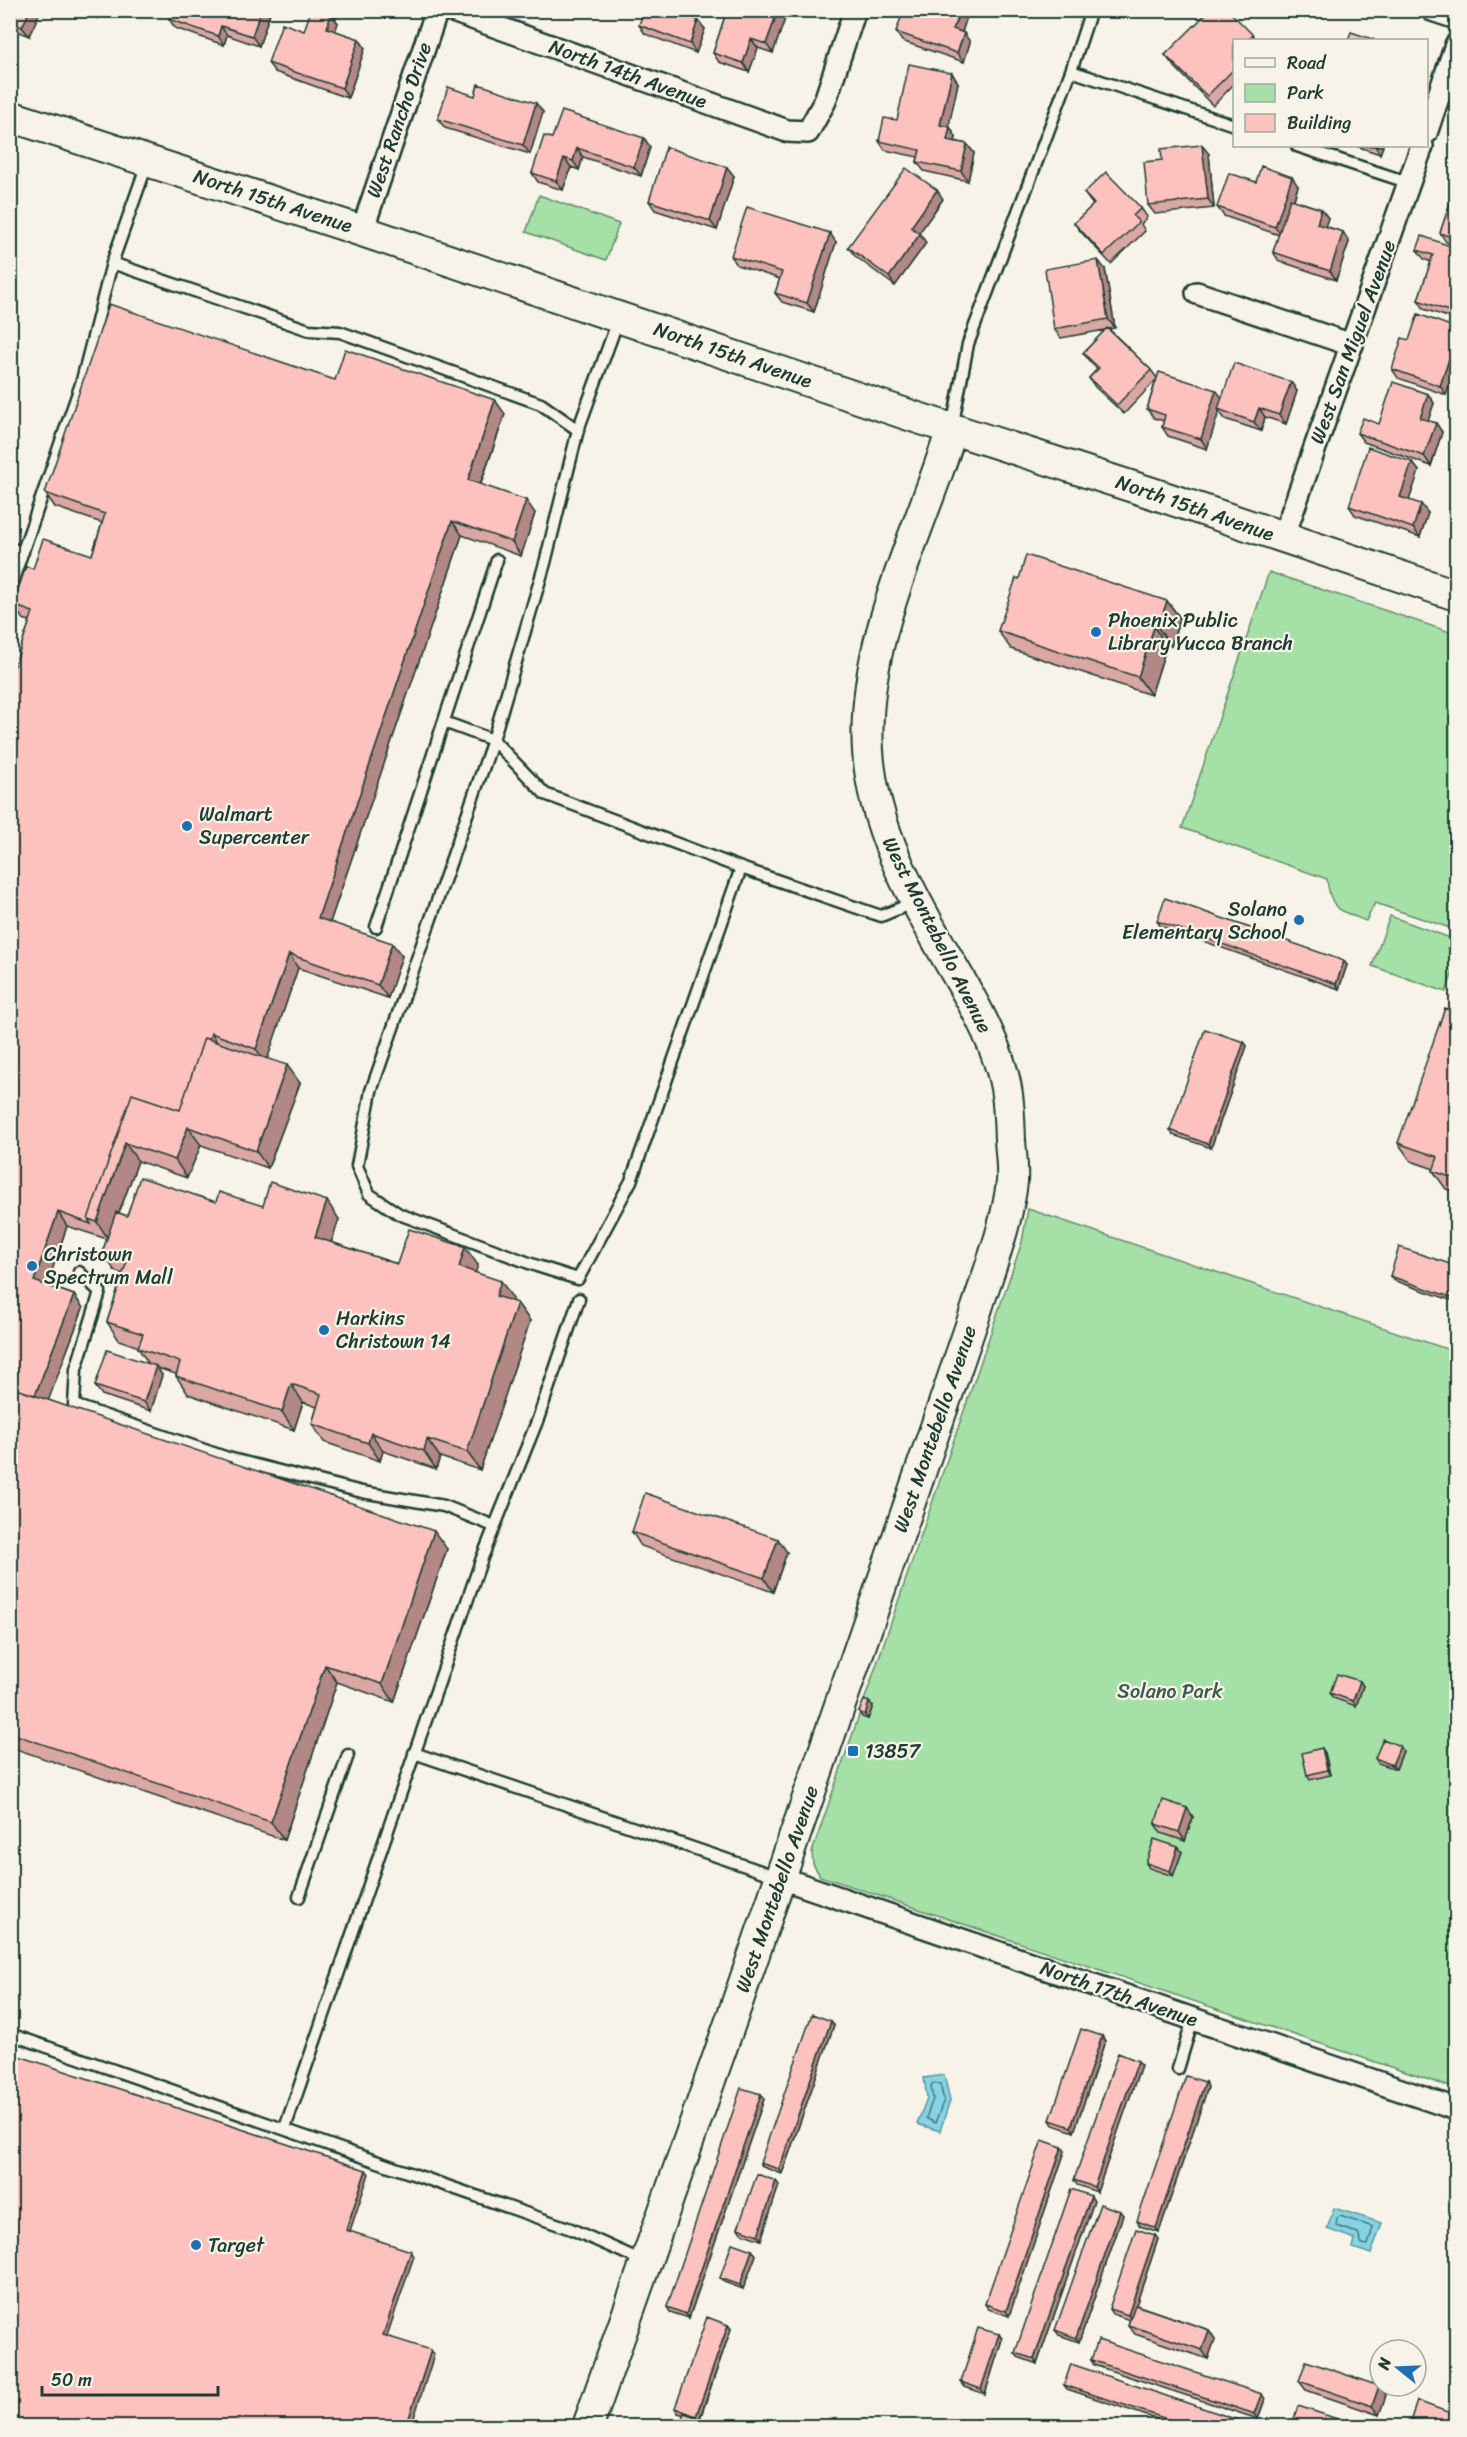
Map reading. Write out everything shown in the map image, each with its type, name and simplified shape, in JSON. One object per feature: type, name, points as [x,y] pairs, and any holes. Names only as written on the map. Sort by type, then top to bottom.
[{"type":"street","name":"West Rancho Drive","points":[[362,231],[437,10]]},
{"type":"street","name":"North 14th Avenue","points":[[450,10],[787,131],[808,132],[825,102],[855,10]]},
{"type":"street","points":[[1432,10],[1456,18]]},
{"type":"street","points":[[1428,128],[1456,45]]},
{"type":"street","name":"North 15th Avenue","points":[[10,116],[1283,538],[1454,591]]},
{"type":"street","name":"West San Miguel Avenue","points":[[1283,538],[1422,147]]},
{"type":"street","points":[[1197,293],[1352,345]]},
{"type":"street","name":"West Montebello Avenue","points":[[588,2427],[781,1878],[977,1308],[1004,1224],[1012,1181],[1009,1099],[1002,1071],[984,1021],[917,902],[886,840],[877,811],[868,752],[868,713],[874,671],[885,622],[952,429]]},
{"type":"street","name":"North 17th Avenue","points":[[781,1878],[1456,2109]]},
{"type":"lane","points":[[952,429],[968,344],[1071,71],[1091,10]]},
{"type":"lane","points":[[1071,71],[1233,125]]},
{"type":"lane","points":[[1300,147],[1410,183]]},
{"type":"lane","points":[[10,588],[81,384],[112,263],[148,161]]},
{"type":"lane","points":[[112,263],[309,330],[340,332],[541,404],[578,430]]},
{"type":"lane","points":[[619,316],[578,430],[545,563],[493,740],[371,1091],[357,1166],[369,1194],[399,1214],[578,1279],[631,1181],[741,868]]},
{"type":"lane","points":[[10,548],[23,552]]},
{"type":"lane","points":[[376,927],[497,560]]},
{"type":"lane","points":[[444,722],[493,740],[545,794],[741,868],[880,916],[917,902]]},
{"type":"lane","points":[[79,1272],[100,1292],[76,1369],[74,1405],[228,1458],[362,1492],[444,1506],[494,1526]]},
{"type":"lane","points":[[285,2128],[494,1526],[509,1495],[538,1419],[579,1299]]},
{"type":"lane","points":[[414,1753],[781,1878]]},
{"type":"lane","points":[[299,1897],[348,1755]]},
{"type":"lane","points":[[1178,2069],[1193,2019]]},
{"type":"lane","points":[[10,2034],[571,2229],[647,2262]]},
{"type":"green space","points":[[539,195],[619,224],[606,260],[526,232]]},
{"type":"green space","points":[[1269,572],[1456,634],[1456,930],[1375,903],[1366,921],[1338,908],[1331,897],[1327,879],[1182,828]]},
{"type":"green space","points":[[1390,916],[1456,940],[1456,963],[1446,992],[1372,966]]},
{"type":"green space","name":"Solano Park","points":[[1028,1209],[1456,1352],[1456,2089],[820,1876],[813,1864],[812,1852],[1022,1242]]},
{"type":"water","points":[[944,2075],[950,2100],[940,2131],[917,2124],[927,2098],[924,2078]]},
{"type":"water","points":[[1334,2208],[1382,2223],[1371,2254],[1353,2248],[1355,2239],[1327,2229]]},
{"type":"building","points":[[10,10],[30,10],[22,27],[10,22]]},
{"type":"building","points":[[172,10],[261,10],[252,36],[221,26],[218,36],[169,19]]},
{"type":"building","points":[[311,10],[321,10],[331,14],[327,28],[359,39],[342,88],[268,63],[282,23],[304,31]]},
{"type":"building","points":[[644,10],[673,10],[698,20],[690,44],[639,25]]},
{"type":"building","points":[[727,10],[778,10],[766,44],[751,39],[743,63],[713,53]]},
{"type":"building","points":[[917,10],[960,10],[953,29],[964,33],[957,53],[896,32],[903,12],[915,16]]},
{"type":"building","points":[[1210,10],[1228,10],[1253,35],[1249,39],[1233,39],[1233,70],[1207,96],[1165,55]]},
{"type":"building","points":[[1351,32],[1372,39],[1348,39]]},
{"type":"building","points":[[909,64],[952,73],[940,125],[950,127],[947,140],[967,144],[961,171],[917,162],[920,150],[879,141],[884,118],[897,120]]},
{"type":"building","points":[[478,84],[536,103],[523,145],[438,119],[448,87],[475,96]]},
{"type":"building","points":[[562,111],[644,138],[634,167],[577,148],[573,161],[564,158],[556,181],[532,173],[544,136],[552,138]]},
{"type":"building","points":[[1202,145],[1208,199],[1148,205],[1144,162],[1162,160],[1161,149]]},
{"type":"building","points":[[666,147],[727,167],[710,221],[649,201]]},
{"type":"building","points":[[1261,166],[1292,177],[1275,227],[1217,207],[1229,173],[1256,182]]},
{"type":"building","points":[[906,168],[937,190],[911,227],[920,234],[889,277],[848,247]]},
{"type":"building","points":[[1106,172],[1141,208],[1133,216],[1139,222],[1104,255],[1074,223],[1094,204],[1084,193]]},
{"type":"building","points":[[1456,185],[1456,239],[1440,233]]},
{"type":"building","points":[[1290,199],[1321,209],[1317,224],[1343,232],[1330,271],[1273,252]]},
{"type":"building","points":[[747,207],[830,233],[807,303],[775,293],[782,272],[731,256]]},
{"type":"building","points":[[1422,236],[1456,248],[1454,313],[1418,300],[1433,255],[1417,250]]},
{"type":"building","points":[[1098,260],[1108,319],[1054,329],[1045,269]]},
{"type":"building","name":"Walmart Supercenter","points":[[109,304],[335,380],[345,349],[495,400],[468,480],[526,500],[512,542],[452,521],[318,918],[392,943],[378,985],[289,954],[256,1049],[211,1033],[209,1039],[204,1038],[180,1110],[132,1094],[88,1219],[91,1224],[58,1212],[34,1281],[74,1295],[35,1395],[10,1387],[10,679],[33,612],[13,605],[26,566],[33,569],[43,539],[92,555],[105,514],[45,493]]},
{"type":"building","points":[[1418,314],[1456,328],[1456,338],[1440,386],[1392,369],[1402,338],[1409,340]]},
{"type":"building","points":[[1107,328],[1151,370],[1117,405],[1089,378],[1099,368],[1083,353]]},
{"type":"building","points":[[1234,363],[1291,382],[1279,415],[1259,408],[1254,422],[1218,409]]},
{"type":"building","points":[[1159,372],[1216,390],[1201,439],[1162,427],[1165,415],[1147,409]]},
{"type":"building","points":[[1393,382],[1428,394],[1420,418],[1436,423],[1424,456],[1357,433],[1363,418],[1379,424]]},
{"type":"building","points":[[1368,447],[1412,462],[1400,497],[1421,504],[1413,528],[1349,506]]},
{"type":"building","name":"Phoenix Public Library Yucca Branch","points":[[1026,555],[1167,601],[1158,628],[1154,627],[1138,677],[998,631]]},
{"type":"building","points":[[1165,898],[1344,961],[1336,984],[1157,921]]},
{"type":"building","points":[[1445,1008],[1456,1012],[1456,1179],[1433,1171],[1438,1157],[1398,1143]]},
{"type":"building","points":[[1205,1029],[1244,1042],[1208,1144],[1170,1130]]},
{"type":"building","points":[[204,1038],[287,1065],[256,1151],[188,1127],[175,1160],[125,1143],[97,1222],[88,1219],[132,1094],[180,1110]]},
{"type":"building","name":"Harkins Christown 14","points":[[140,1177],[216,1202],[219,1192],[263,1206],[270,1182],[327,1201],[315,1237],[397,1264],[409,1229],[465,1247],[459,1267],[501,1281],[496,1296],[517,1303],[467,1452],[427,1439],[424,1451],[371,1433],[368,1443],[312,1424],[321,1394],[291,1384],[282,1412],[176,1376],[180,1362],[138,1348],[143,1334],[107,1322],[127,1261],[102,1253],[116,1212],[127,1216]]},
{"type":"building","points":[[1399,1247],[1456,1266],[1456,1299],[1390,1276]]},
{"type":"building","points":[[107,1350],[156,1366],[144,1402],[95,1386]]},
{"type":"building","points":[[10,1387],[434,1531],[382,1684],[325,1665],[271,1822],[10,1733]]},
{"type":"building","points":[[645,1493],[778,1539],[764,1578],[632,1532]]},
{"type":"building","points":[[1337,1674],[1360,1681],[1353,1701],[1330,1693]]},
{"type":"building","points":[[864,1700],[869,1702],[865,1715],[859,1712]]},
{"type":"building","points":[[1383,1739],[1400,1746],[1392,1765],[1375,1758]]},
{"type":"building","points":[[1322,1748],[1327,1770],[1307,1775],[1302,1753]]},
{"type":"building","points":[[1163,1800],[1187,1808],[1179,1832],[1155,1824]]},
{"type":"building","points":[[1154,1839],[1178,1847],[1170,1871],[1146,1863]]},
{"type":"building","points":[[812,2014],[831,2021],[779,2169],[760,2163]]},
{"type":"building","points":[[1081,2029],[1102,2036],[1071,2127],[1050,2120]]},
{"type":"building","name":"Target","points":[[10,2053],[366,2170],[346,2230],[411,2251],[383,2335],[431,2350],[406,2427],[10,2427]]},
{"type":"building","points":[[1118,2053],[1138,2061],[1094,2187],[1074,2180]]},
{"type":"building","points":[[1186,2076],[1205,2082],[1156,2228],[1137,2221]]},
{"type":"building","points":[[741,2088],[761,2094],[686,2314],[667,2307]]},
{"type":"building","points":[[1042,2140],[1062,2147],[1006,2311],[985,2304]]},
{"type":"building","points":[[757,2174],[776,2181],[758,2235],[738,2228]]},
{"type":"building","points":[[1071,2189],[1091,2196],[1034,2359],[1015,2353]]},
{"type":"building","points":[[1100,2204],[1120,2211],[1076,2338],[1055,2330]]},
{"type":"building","points":[[1136,2229],[1155,2235],[1128,2315],[1109,2309]]},
{"type":"building","points":[[732,2243],[752,2250],[740,2285],[720,2278]]},
{"type":"building","points":[[1135,2305],[1209,2330],[1202,2350],[1128,2325]]},
{"type":"building","points":[[707,2317],[728,2325],[696,2416],[675,2408]]},
{"type":"building","points":[[978,2328],[999,2334],[981,2389],[961,2382]]},
{"type":"building","points":[[1098,2340],[1262,2394],[1255,2414],[1091,2360]]},
{"type":"building","points":[[1306,2361],[1368,2382],[1368,2398],[1375,2398],[1372,2406],[1299,2381]]},
{"type":"building","points":[[1071,2364],[1259,2427],[1191,2427],[1064,2385]]},
{"type":"building","points":[[1417,2401],[1456,2415],[1456,2427],[1423,2427],[1410,2422]]},
{"type":"building","points":[[1298,2406],[1362,2427],[1297,2427],[1292,2425]]},
{"type":"building","points":[[684,2413],[720,2425],[720,2427],[679,2427]]},
{"type":"place","name":"Phoenix Public Library Yucca Branch","points":[[1096,632]]},
{"type":"place","name":"Walmart Supercenter","points":[[187,826]]},
{"type":"place","name":"Solano Elementary School","points":[[1299,920]]},
{"type":"place","name":"Christown Spectrum Mall","points":[[32,1266]]},
{"type":"place","name":"Harkins Christown 14","points":[[324,1330]]},
{"type":"place","name":"13857","points":[[853,1751]]},
{"type":"place","name":"Target","points":[[196,2245]]}]
